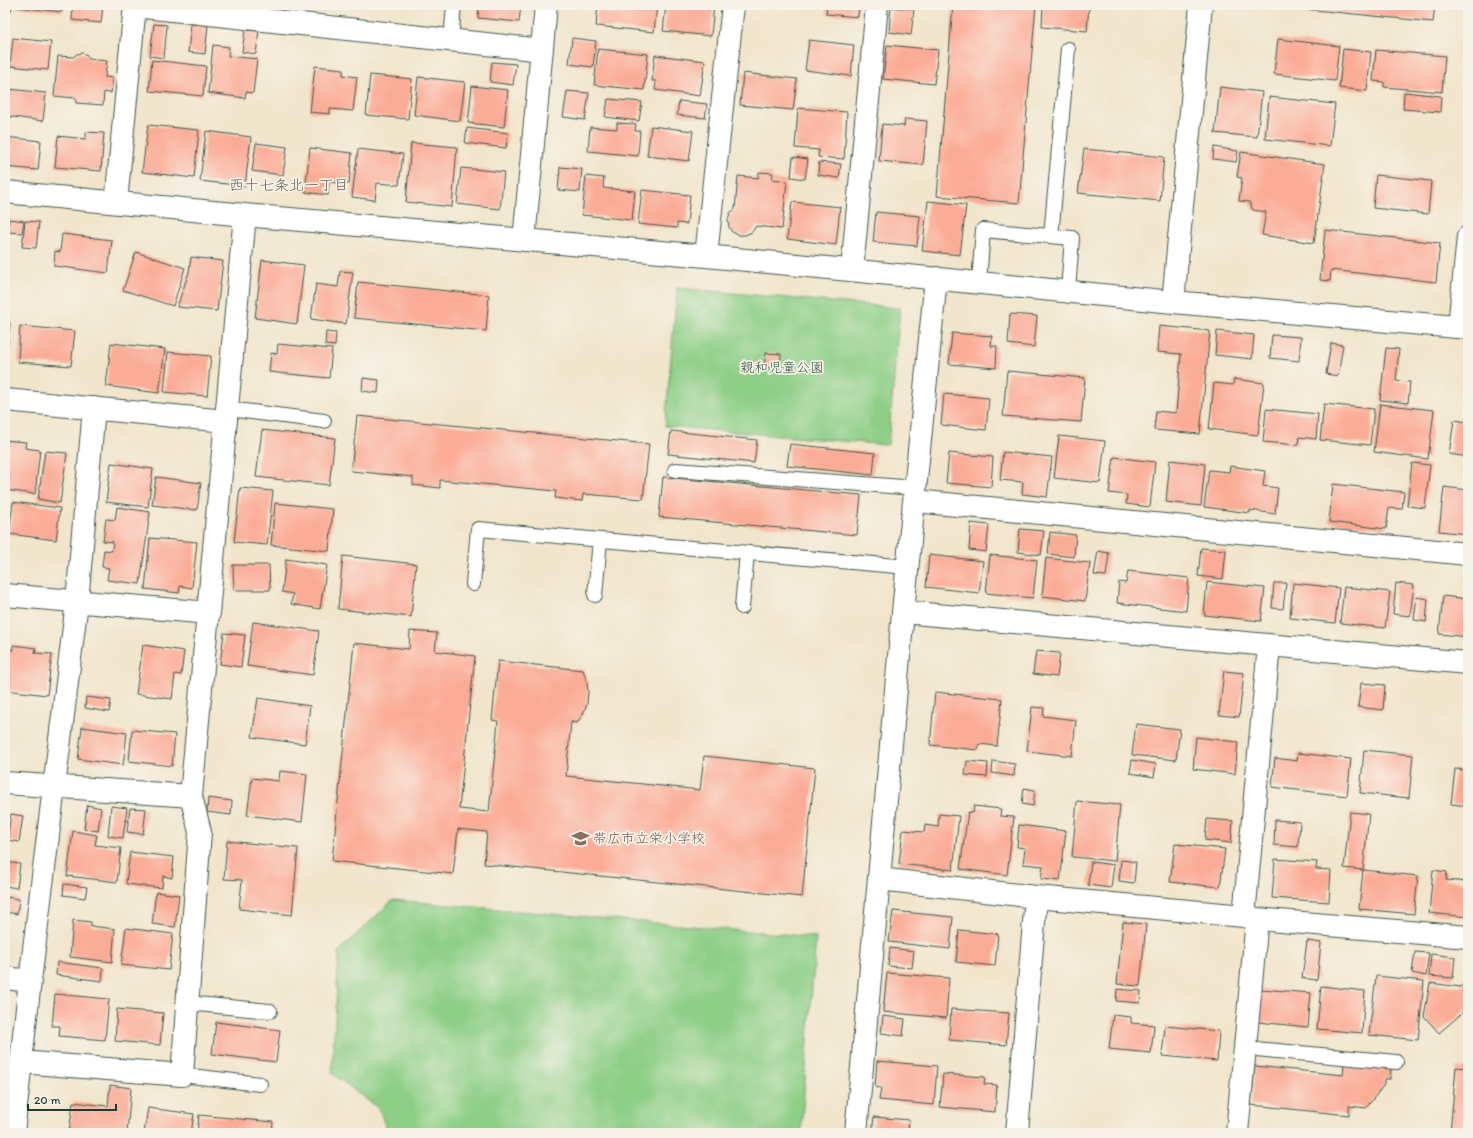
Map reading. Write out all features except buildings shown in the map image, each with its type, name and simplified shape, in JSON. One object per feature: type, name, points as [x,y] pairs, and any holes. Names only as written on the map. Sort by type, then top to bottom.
[{"type":"street","points":[[524,240],[546,5]]},
{"type":"street","points":[[706,256],[733,5]]},
{"type":"street","points":[[852,270],[877,5]]},
{"type":"street","points":[[1174,302],[1201,5]]},
{"type":"street","points":[[116,202],[135,6],[542,50]]},
{"type":"street","points":[[5,192],[245,216],[706,256],[1174,302],[1464,327],[1468,237]]},
{"type":"street","points":[[21,1062],[182,1075],[200,832],[192,796],[245,216]]},
{"type":"street","points":[[856,1133],[903,612],[936,278]]},
{"type":"street","points":[[5,400],[94,408],[227,415]]},
{"type":"street","points":[[13,1133],[30,981],[77,602],[94,408]]},
{"type":"street","points":[[915,494],[1468,554]]},
{"type":"street","points":[[5,595],[209,613]]},
{"type":"street","points":[[903,612],[1468,663]]},
{"type":"street","points":[[1236,1133],[1245,1048],[1250,918],[1269,645]]},
{"type":"street","points":[[5,783],[192,796]]},
{"type":"street","points":[[879,879],[1036,897],[1468,937]]},
{"type":"street","points":[[1017,1133],[1036,897]]},
{"type":"street","points":[[5,978],[30,981]]},
{"type":"lane","points":[[450,40],[454,5]]},
{"type":"lane","points":[[1051,236],[1068,49]]},
{"type":"lane","points":[[979,282],[983,230],[1072,238],[1068,291]]},
{"type":"lane","points":[[227,415],[324,421]]},
{"type":"lane","points":[[675,470],[915,494]]},
{"type":"lane","points":[[473,584],[478,529],[908,567]]},
{"type":"lane","points":[[596,595],[600,540]]},
{"type":"lane","points":[[742,608],[747,553]]},
{"type":"lane","points":[[187,1003],[270,1011]]},
{"type":"lane","points":[[1245,1048],[1396,1062]]},
{"type":"lane","points":[[182,1075],[260,1084]]},
{"type":"green space","name":"親和児童公園","points":[[677,288],[900,308],[888,445],[665,426]]},
{"type":"green space","points":[[393,900],[816,937],[801,1133],[388,1133],[379,1109],[332,1073],[339,951]]},
{"type":"place","name":"帯広市立栄小学校","points":[[580,838]]},
{"type":"district","name":"西十七条北一丁目","points":[[289,185]]}]
